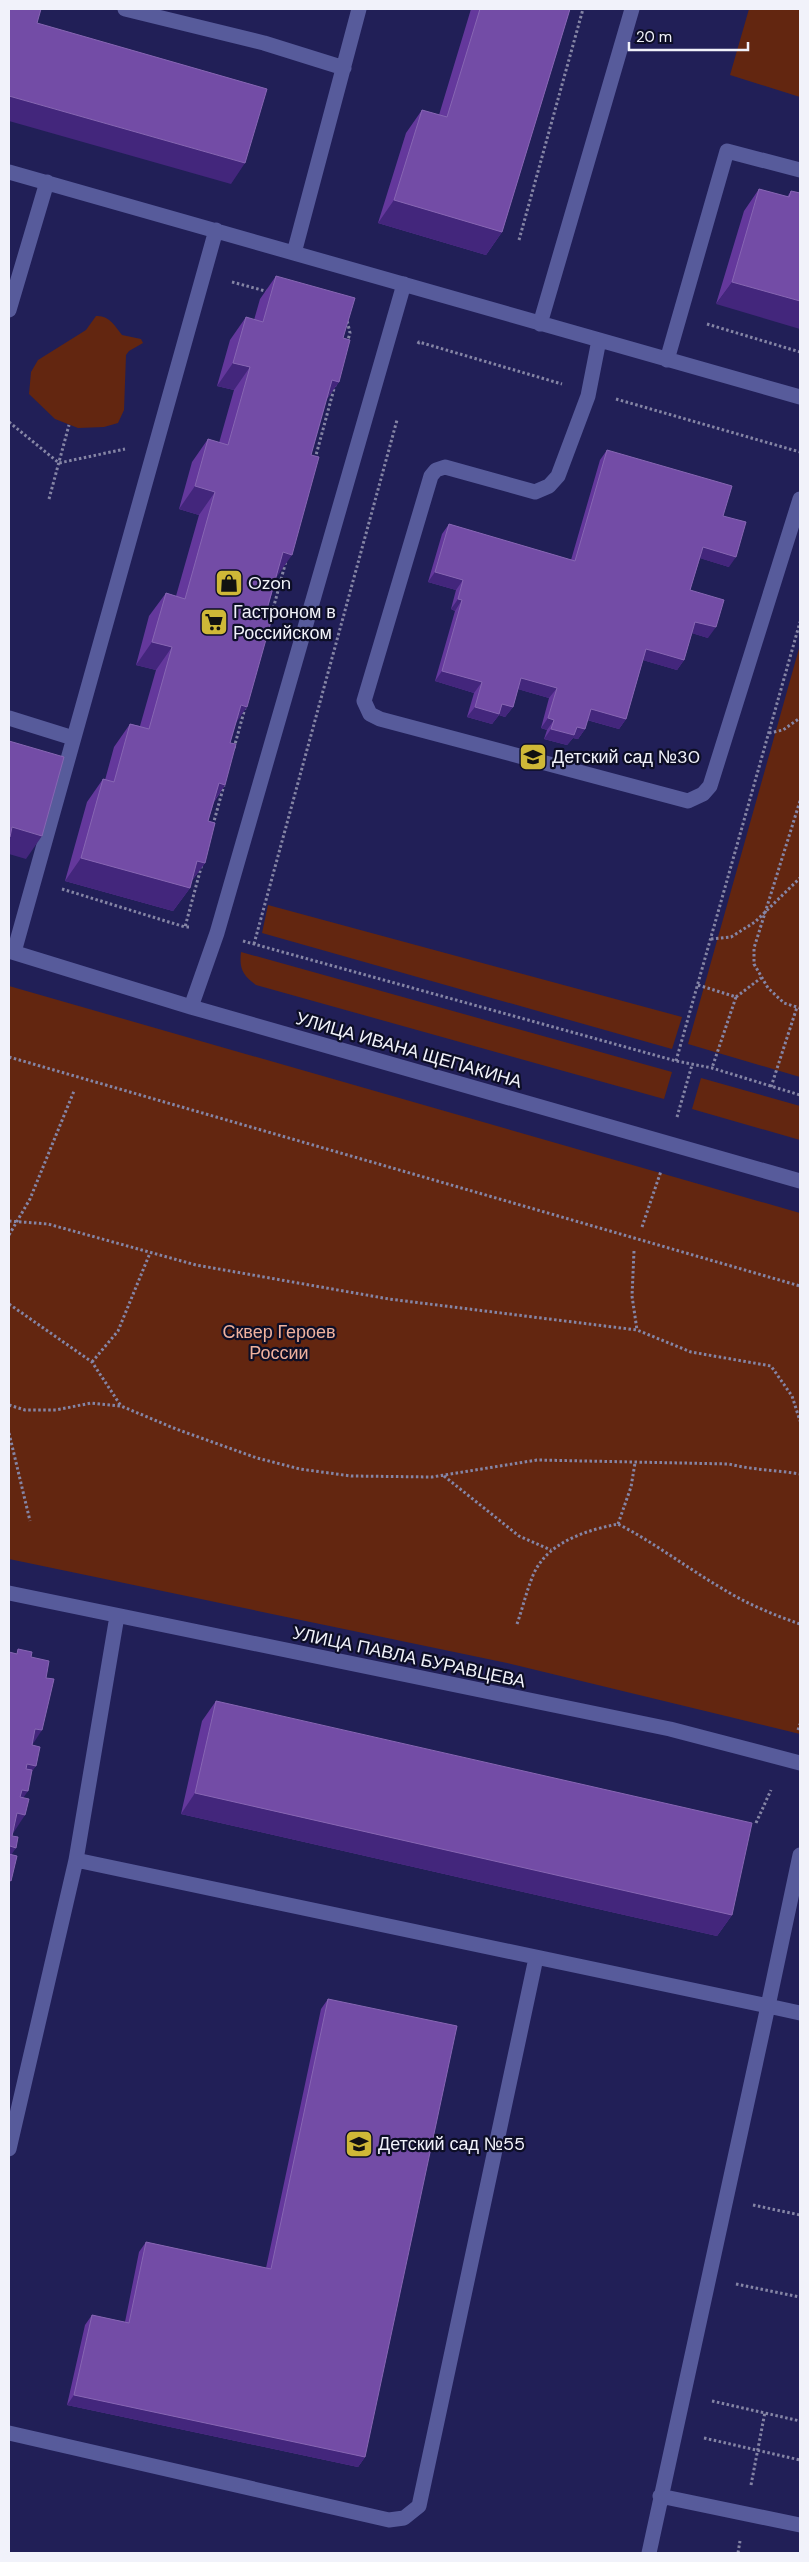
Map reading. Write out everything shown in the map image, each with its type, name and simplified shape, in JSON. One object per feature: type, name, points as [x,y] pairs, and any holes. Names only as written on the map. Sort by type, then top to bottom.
[{"type":"street","points":[[125,9],[264,42],[344,68]]},
{"type":"street","points":[[294,253],[359,9]]},
{"type":"street","points":[[540,324],[632,9]]},
{"type":"street","points":[[667,360],[727,151],[800,170]]},
{"type":"street","points":[[9,172],[800,398]]},
{"type":"street","points":[[9,310],[47,182]]},
{"type":"street","points":[[11,952],[34,880],[72,738],[216,230]]},
{"type":"street","points":[[191,1007],[216,933],[404,284]]},
{"type":"street","points":[[599,340],[589,392],[558,476],[548,486],[535,492],[445,467],[436,470],[431,476],[364,701],[370,714],[380,719],[688,801],[703,794],[710,786],[800,500]]},
{"type":"street","points":[[9,718],[72,738]]},
{"type":"street","name":"УЛИЦА ИВАНА ЩЕПАКИНА","points":[[11,952],[191,1007],[800,1181]]},
{"type":"street","name":"УЛИЦА ПАВЛА БУРАВЦЕВА","points":[[9,1594],[670,1729],[800,1763]]},
{"type":"street","points":[[9,2149],[76,1860],[117,1616]]},
{"type":"street","points":[[649,2553],[800,1855]]},
{"type":"street","points":[[76,1860],[800,2013]]},
{"type":"street","points":[[9,2433],[389,2520],[404,2518],[419,2506],[536,1958]]},
{"type":"street","points":[[660,2496],[800,2525]]},
{"type":"path","points":[[518,240],[583,9]]},
{"type":"path","points":[[202,274],[270,292]]},
{"type":"path","points":[[344,353],[350,334],[346,314]]},
{"type":"path","points":[[680,316],[800,352]]},
{"type":"path","points":[[416,352],[419,342],[800,452]]},
{"type":"path","points":[[312,467],[336,381]]},
{"type":"path","points":[[254,944],[398,419]]},
{"type":"path","points":[[9,422],[59,463]]},
{"type":"path","points":[[49,500],[69,425]]},
{"type":"path","points":[[59,463],[156,442]]},
{"type":"path","points":[[270,620],[288,554]]},
{"type":"path","points":[[676,1061],[800,622]]},
{"type":"path","points":[[232,754],[246,707]]},
{"type":"path","points":[[769,733],[783,730],[800,718]]},
{"type":"path","points":[[211,831],[224,783]]},
{"type":"path","points":[[771,1087],[798,1007],[784,1003],[768,988],[754,964],[754,948],[800,800]]},
{"type":"path","points":[[185,927],[203,860]]},
{"type":"path","points":[[711,939],[730,936],[755,922],[800,878]]},
{"type":"path","points":[[34,880],[185,927],[216,933],[676,1061],[712,1068],[800,1095]]},
{"type":"path","points":[[712,1068],[736,997],[762,978]]},
{"type":"path","points":[[698,985],[736,997]]},
{"type":"path","points":[[9,1058],[800,1286]]},
{"type":"path","points":[[9,1235],[30,1199],[74,1091]]},
{"type":"path","points":[[642,1227],[647,1214]]},
{"type":"path","points":[[9,1221],[48,1224],[196,1264],[389,1299],[637,1330],[691,1352],[771,1366],[792,1396],[800,1421]]},
{"type":"path","points":[[634,1251],[632,1296],[637,1330]]},
{"type":"path","points":[[92,1362],[118,1331],[150,1253]]},
{"type":"path","points":[[9,1304],[92,1362],[121,1406]]},
{"type":"path","points":[[9,1405],[25,1410],[56,1410],[91,1403],[121,1406],[217,1444],[300,1469],[358,1476],[444,1476],[537,1460],[729,1464],[753,1470],[775,1470],[800,1474]]},
{"type":"path","points":[[9,1433],[30,1521]]},
{"type":"path","points":[[618,1524],[631,1487],[635,1463]]},
{"type":"path","points":[[444,1476],[519,1536],[551,1550]]},
{"type":"path","points":[[517,1624],[535,1571],[551,1550],[578,1535],[618,1524],[661,1548],[724,1590],[778,1616],[800,1624]]},
{"type":"path","points":[[798,1730],[800,1724]]},
{"type":"path","points":[[756,1823],[771,1790]]},
{"type":"path","points":[[725,2200],[800,2215]]},
{"type":"path","points":[[735,2284],[800,2298]]},
{"type":"path","points":[[709,2400],[800,2421]]},
{"type":"path","points":[[750,2488],[765,2412]]},
{"type":"path","points":[[700,2437],[800,2460]]},
{"type":"path","points":[[738,2553],[741,2535]]},
{"type":"green space","points":[[749,9],[800,9],[800,97],[730,75]]},
{"type":"green space","points":[[96,316],[105,317],[122,335],[141,339],[143,343],[129,351],[126,355],[124,410],[118,423],[104,427],[78,428],[55,419],[29,394],[31,372],[38,360],[86,330]]},
{"type":"green space","points":[[800,645],[800,1077],[688,1044]]},
{"type":"green space","points":[[268,905],[682,1017],[672,1049],[262,933]]},
{"type":"green space","points":[[241,952],[672,1072],[664,1099],[256,985],[248,978],[241,967]]},
{"type":"green space","name":"Сквер Героев России","points":[[9,986],[800,1213],[800,1734],[507,1663],[9,1559]]},
{"type":"green space","points":[[701,1078],[800,1106],[800,1140],[692,1109]]},
{"type":"building","points":[[9,9],[41,9],[37,23],[267,89],[245,163],[9,96]]},
{"type":"building","points":[[480,9],[570,9],[502,232],[394,200],[422,110],[447,117]]},
{"type":"building","points":[[759,189],[789,197],[791,191],[800,193],[800,301],[732,282]]},
{"type":"building","points":[[276,276],[355,298],[343,338],[350,340],[339,382],[332,380],[311,455],[319,457],[292,555],[283,552],[267,609],[274,611],[247,707],[241,705],[230,743],[236,744],[225,785],[219,783],[208,821],[215,823],[205,863],[197,861],[190,888],[81,858],[103,779],[114,782],[130,724],[149,729],[172,647],[152,642],[166,593],[185,599],[215,492],[195,486],[208,439],[228,445],[250,367],[233,363],[246,317],[263,322]]},
{"type":"building","points":[[607,450],[732,486],[723,516],[746,522],[736,557],[703,547],[690,590],[724,600],[716,627],[695,622],[684,660],[646,649],[626,719],[591,709],[585,729],[577,727],[574,735],[551,729],[554,720],[548,718],[557,688],[521,678],[513,707],[502,704],[499,714],[475,707],[482,682],[442,671],[462,600],[458,599],[463,580],[435,572],[449,524],[575,561]]},
{"type":"building","points":[[9,741],[64,757],[42,836],[12,827],[9,837]]},
{"type":"building","points":[[18,1649],[32,1652],[31,1657],[49,1661],[46,1678],[54,1679],[42,1730],[35,1729],[32,1745],[40,1747],[36,1766],[27,1764],[26,1769],[32,1770],[28,1791],[22,1790],[20,1797],[29,1799],[25,1815],[17,1813],[12,1836],[18,1837],[16,1848],[10,1846],[9,1849],[9,1652],[17,1654]]},
{"type":"building","points":[[216,1701],[752,1823],[732,1915],[195,1793]]},
{"type":"building","points":[[9,1854],[17,1856],[11,1881],[9,1880]]},
{"type":"building","name":"Детский сад №55","points":[[328,1999],[457,2026],[365,2457],[74,2395],[92,2315],[129,2323],[146,2242],[271,2269]]},
{"type":"place","name":"Ozon","points":[[229,583]]},
{"type":"place","name":"Гастроном в Российском","points":[[214,622]]},
{"type":"place","name":"Детский сад №30","points":[[533,757]]},
{"type":"place","name":"Детский сад №55","points":[[359,2144]]}]
